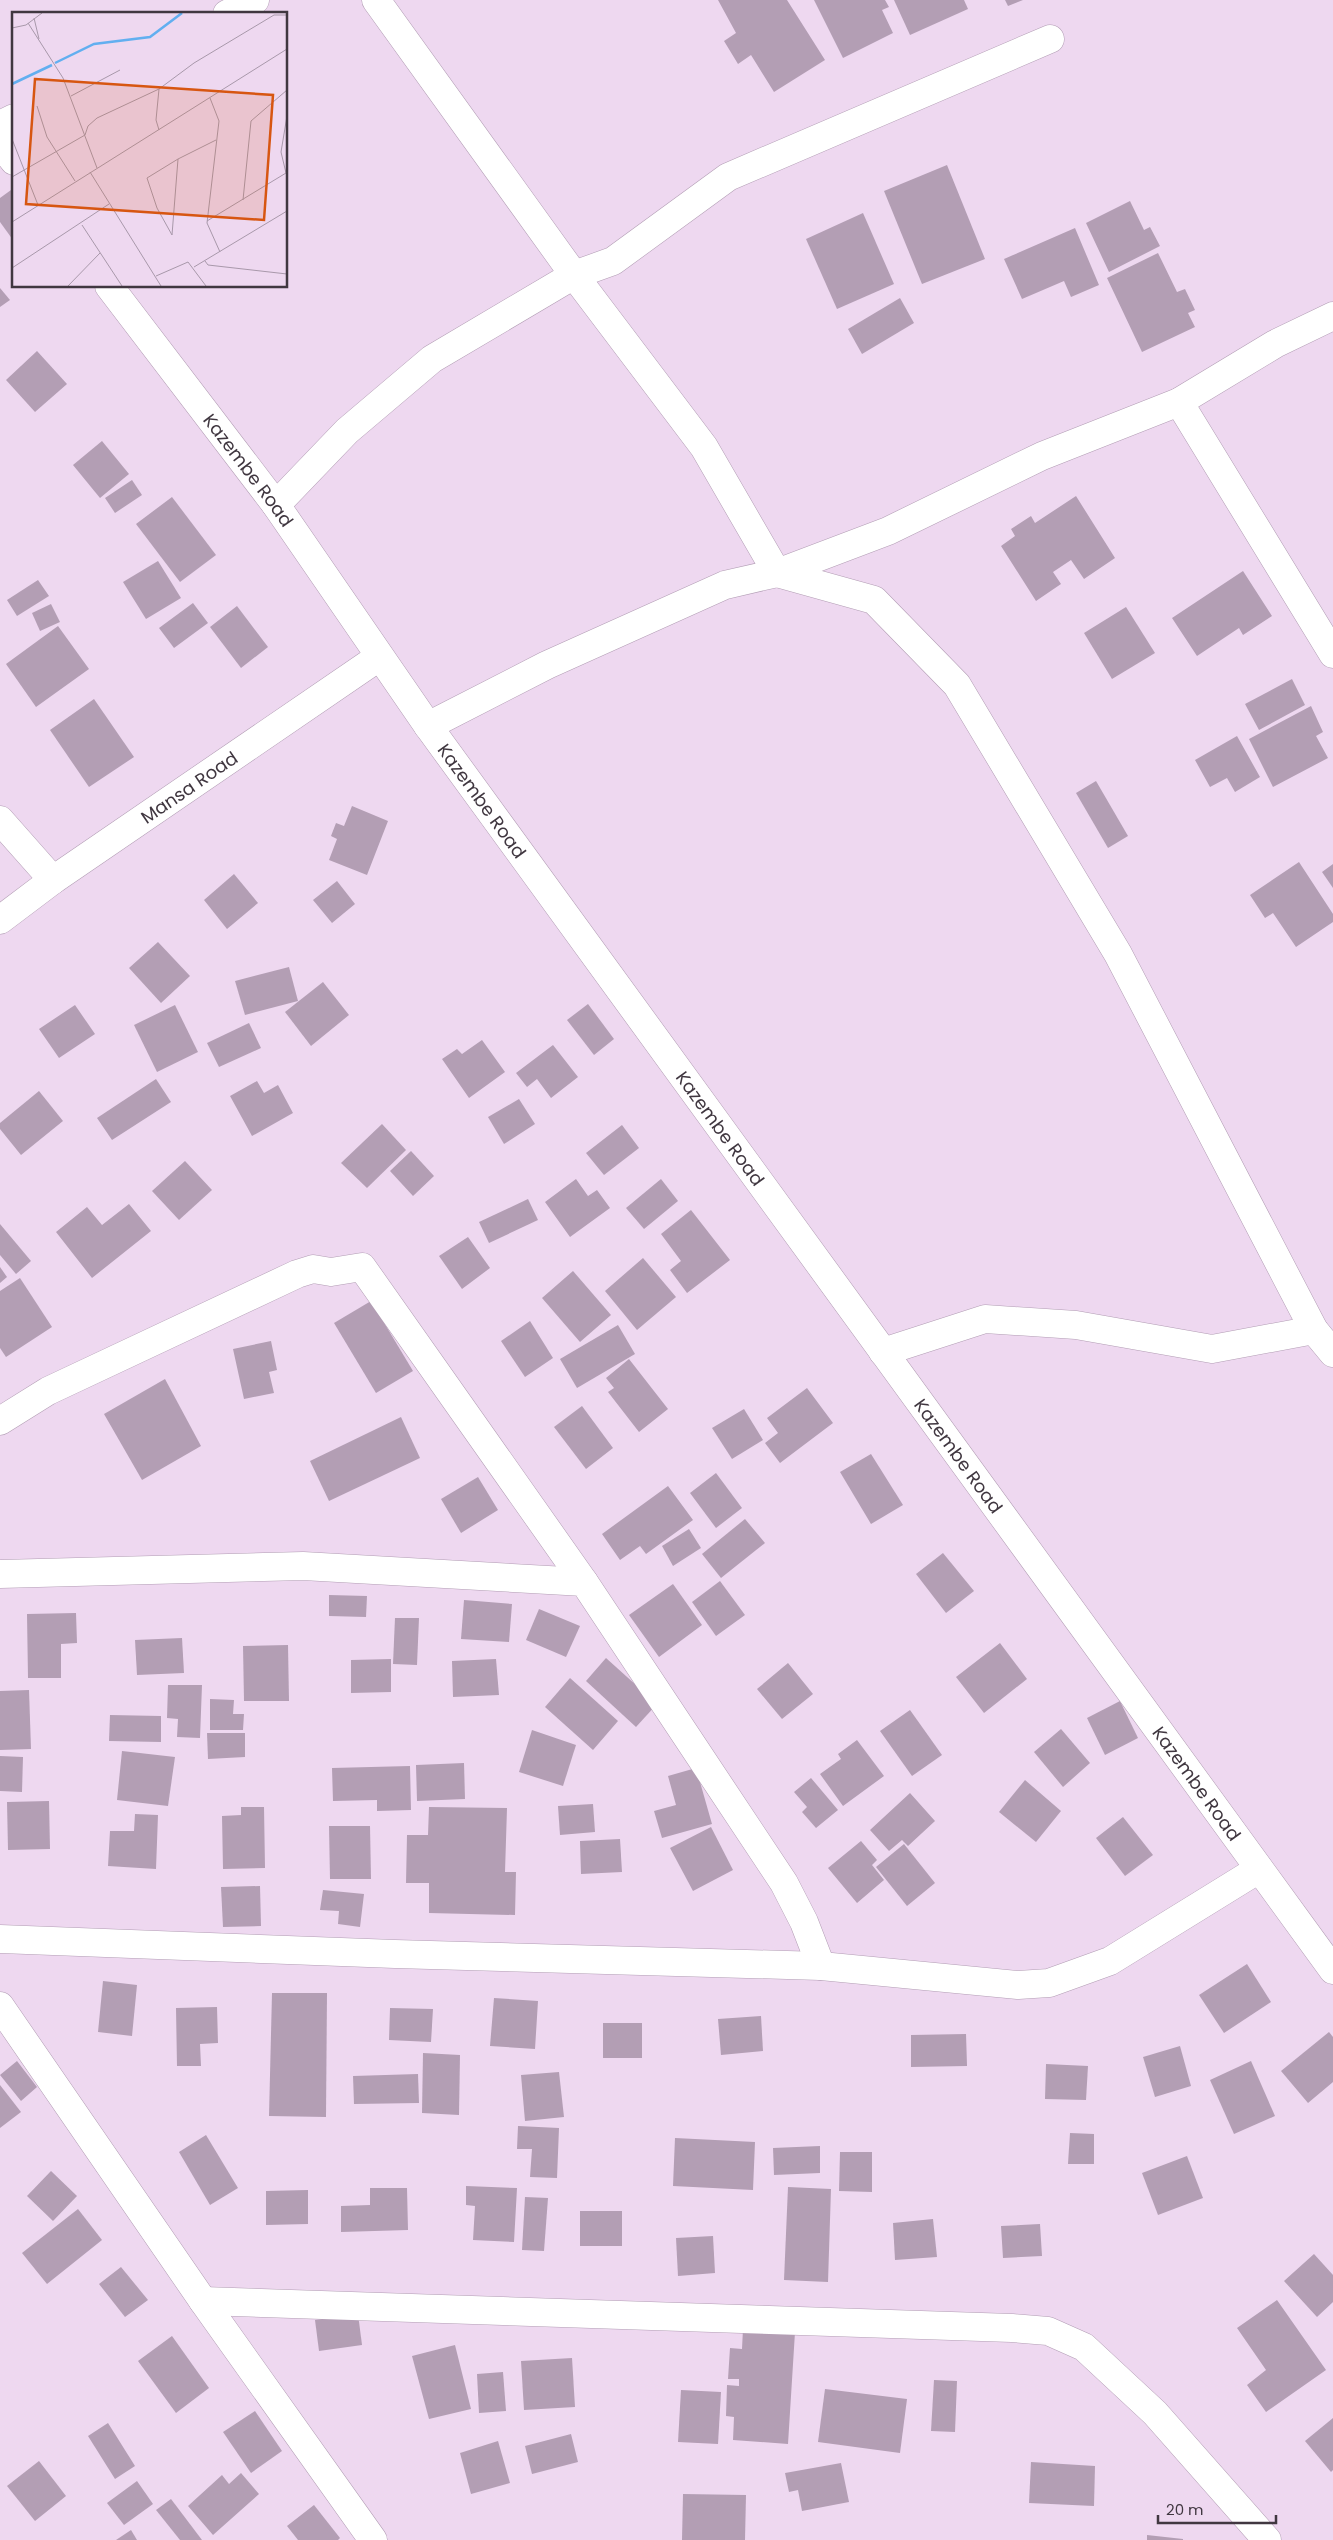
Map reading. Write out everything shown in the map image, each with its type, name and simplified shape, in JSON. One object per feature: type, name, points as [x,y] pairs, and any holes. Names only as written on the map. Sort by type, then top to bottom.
[{"type":"street","points":[[231,12],[255,0]]},
{"type":"street","points":[[376,0],[574,275],[704,447],[777,573],[874,600],[957,685],[1118,954],[1314,1330],[1333,1353]]},
{"type":"street","points":[[276,504],[347,431],[432,359],[574,275],[613,260],[728,177],[1050,39]]},
{"type":"street","points":[[0,125],[12,119]]},
{"type":"street","points":[[0,143],[12,158]]},
{"type":"street","name":"Kazembe Road","points":[[112,288],[276,504],[428,726],[1333,1970]]},
{"type":"street","points":[[428,726],[547,665],[725,585],[777,573],[888,531],[1042,456],[1179,402],[1276,344],[1333,316]]},
{"type":"street","points":[[1179,402],[1333,654]]},
{"type":"street","name":"Mansa Road","points":[[0,920],[53,880],[379,657]]},
{"type":"street","points":[[0,820],[53,880]]},
{"type":"street","points":[[0,1422],[48,1392],[297,1274],[313,1269],[331,1272],[362,1267],[584,1582],[784,1883],[801,1915],[821,1966]]},
{"type":"street","points":[[883,1352],[985,1319],[1076,1325],[1212,1349],[1314,1330]]},
{"type":"street","points":[[0,1574],[303,1566],[584,1582]]},
{"type":"street","points":[[0,1939],[395,1954],[821,1966],[1018,1985],[1049,1983],[1110,1961],[1259,1869]]},
{"type":"street","points":[[0,2006],[204,2301],[373,2540]]},
{"type":"street","points":[[204,2301],[1012,2328],[1048,2332],[1084,2347],[1111,2370],[1155,2413],[1267,2540]]},
{"type":"building","points":[[718,0],[787,0],[825,60],[774,92],[751,55],[738,64],[724,41],[736,33]]},
{"type":"building","points":[[814,0],[885,0],[889,7],[882,10],[893,33],[843,58]]},
{"type":"building","points":[[894,0],[964,0],[968,9],[910,35]]},
{"type":"building","points":[[1005,0],[1023,0],[1008,6]]},
{"type":"building","points":[[947,165],[985,259],[922,284],[884,191]]},
{"type":"building","points":[[11,190],[12,191],[12,239],[0,222],[0,198]]},
{"type":"building","points":[[1130,201],[1144,230],[1150,227],[1160,246],[1109,272],[1086,223]]},
{"type":"building","points":[[863,213],[894,284],[837,309],[806,239]]},
{"type":"building","points":[[1075,228],[1099,285],[1071,297],[1064,281],[1022,299],[1004,259]]},
{"type":"building","points":[[1158,253],[1177,292],[1185,289],[1195,310],[1188,313],[1195,327],[1142,352],[1107,278]]},
{"type":"building","points":[[0,288],[10,300],[0,307]]},
{"type":"building","points":[[900,298],[914,323],[862,354],[848,329]]},
{"type":"building","points":[[37,351],[67,384],[35,412],[6,380]]},
{"type":"building","points":[[102,441],[129,474],[100,498],[73,465]]},
{"type":"building","points":[[132,480],[142,495],[115,513],[105,498]]},
{"type":"building","points":[[1076,496],[1115,558],[1084,579],[1071,560],[1053,572],[1061,584],[1036,601],[1001,546],[1015,536],[1011,529],[1031,516],[1035,523]]},
{"type":"building","points":[[172,497],[216,555],[180,582],[136,524]]},
{"type":"building","points":[[158,561],[181,598],[146,619],[123,582]]},
{"type":"building","points":[[1243,571],[1272,616],[1243,635],[1239,628],[1197,656],[1172,618]]},
{"type":"building","points":[[38,580],[49,596],[17,616],[7,600]]},
{"type":"building","points":[[193,603],[208,623],[174,648],[159,628]]},
{"type":"building","points":[[51,604],[60,622],[40,631],[32,613]]},
{"type":"building","points":[[237,606],[268,647],[241,668],[210,627]]},
{"type":"building","points":[[1126,607],[1155,653],[1112,679],[1084,633]]},
{"type":"building","points":[[58,626],[89,669],[36,707],[6,664]]},
{"type":"building","points":[[1292,679],[1305,705],[1259,730],[1245,704]]},
{"type":"building","points":[[94,699],[134,757],[89,787],[50,730]]},
{"type":"building","points":[[1311,706],[1323,732],[1316,736],[1328,758],[1273,787],[1249,739]]},
{"type":"building","points":[[1237,736],[1260,777],[1235,792],[1227,778],[1210,787],[1195,760]]},
{"type":"building","points":[[1096,781],[1128,836],[1108,848],[1076,793]]},
{"type":"building","points":[[352,806],[388,821],[367,875],[329,860],[337,839],[331,836],[336,823],[344,826]]},
{"type":"building","points":[[1299,862],[1333,914],[1333,922],[1296,947],[1273,913],[1265,918],[1250,895]]},
{"type":"building","points":[[1333,864],[1333,888],[1322,872]]},
{"type":"building","points":[[234,874],[258,903],[227,929],[204,900]]},
{"type":"building","points":[[337,881],[355,904],[332,923],[313,900]]},
{"type":"building","points":[[158,942],[190,976],[161,1003],[129,968]]},
{"type":"building","points":[[289,967],[298,1001],[245,1015],[235,981]]},
{"type":"building","points":[[323,982],[349,1015],[311,1046],[285,1012]]},
{"type":"building","points":[[588,1004],[614,1039],[594,1055],[567,1020]]},
{"type":"building","points":[[75,1005],[95,1034],[59,1058],[39,1029]]},
{"type":"building","points":[[175,1005],[198,1052],[157,1072],[134,1025]]},
{"type":"building","points":[[249,1023],[261,1048],[219,1067],[207,1043]]},
{"type":"building","points":[[482,1040],[505,1072],[469,1098],[442,1059],[457,1049],[462,1054]]},
{"type":"building","points":[[553,1045],[578,1077],[551,1098],[537,1079],[527,1087],[516,1073]]},
{"type":"building","points":[[156,1079],[171,1102],[112,1140],[97,1118]]},
{"type":"building","points":[[257,1081],[264,1093],[278,1085],[293,1113],[252,1136],[230,1096]]},
{"type":"building","points":[[39,1091],[63,1121],[21,1155],[0,1129],[0,1123]]},
{"type":"building","points":[[519,1099],[535,1124],[504,1144],[488,1117]]},
{"type":"building","points":[[382,1124],[406,1150],[367,1188],[341,1163]]},
{"type":"building","points":[[622,1125],[639,1148],[604,1175],[586,1153]]},
{"type":"building","points":[[411,1151],[434,1176],[413,1196],[390,1171]]},
{"type":"building","points":[[185,1161],[212,1190],[179,1220],[152,1191]]},
{"type":"building","points":[[576,1179],[588,1196],[597,1190],[610,1208],[570,1237],[545,1202]]},
{"type":"building","points":[[661,1179],[678,1201],[644,1229],[626,1208]]},
{"type":"building","points":[[528,1199],[538,1220],[489,1243],[479,1222]]},
{"type":"building","points":[[129,1204],[151,1231],[92,1278],[56,1232],[87,1207],[102,1225]]},
{"type":"building","points":[[691,1210],[730,1260],[687,1293],[670,1270],[681,1261],[661,1234]]},
{"type":"building","points":[[0,1224],[31,1261],[16,1274],[0,1255]]},
{"type":"building","points":[[468,1237],[490,1268],[462,1289],[439,1256]]},
{"type":"building","points":[[643,1258],[676,1297],[637,1330],[605,1291]]},
{"type":"building","points":[[0,1267],[7,1277],[0,1283]]},
{"type":"building","points":[[573,1271],[611,1315],[580,1342],[542,1298]]},
{"type":"building","points":[[20,1278],[52,1327],[6,1357],[0,1348],[0,1291]]},
{"type":"building","points":[[371,1301],[413,1371],[376,1393],[334,1323]]},
{"type":"building","points":[[530,1321],[553,1358],[525,1377],[501,1341]]},
{"type":"building","points":[[618,1325],[635,1354],[577,1388],[560,1359]]},
{"type":"building","points":[[271,1341],[277,1370],[269,1372],[274,1393],[244,1399],[233,1349]]},
{"type":"building","points":[[629,1359],[668,1409],[639,1432],[608,1392],[614,1388],[606,1378]]},
{"type":"building","points":[[165,1379],[201,1446],[142,1480],[104,1414]]},
{"type":"building","points":[[807,1388],[833,1423],[780,1463],[765,1443],[778,1433],[767,1418]]},
{"type":"building","points":[[582,1406],[613,1448],[586,1469],[554,1427]]},
{"type":"building","points":[[744,1409],[763,1440],[732,1459],[712,1428]]},
{"type":"building","points":[[401,1417],[420,1458],[329,1501],[310,1461]]},
{"type":"building","points":[[871,1454],[903,1505],[871,1524],[840,1472]]},
{"type":"building","points":[[716,1473],[742,1508],[716,1528],[690,1493]]},
{"type":"building","points":[[478,1477],[498,1510],[461,1533],[441,1499]]},
{"type":"building","points":[[668,1486],[693,1520],[646,1554],[640,1546],[620,1560],[602,1534]]},
{"type":"building","points":[[745,1519],[765,1543],[721,1578],[702,1554]]},
{"type":"building","points":[[689,1529],[701,1548],[673,1566],[662,1546]]},
{"type":"building","points":[[943,1553],[974,1591],[946,1613],[916,1574]]},
{"type":"building","points":[[720,1581],[745,1615],[716,1636],[692,1602]]},
{"type":"building","points":[[673,1584],[702,1625],[659,1657],[629,1615]]},
{"type":"building","points":[[329,1595],[367,1596],[366,1617],[329,1616]]},
{"type":"building","points":[[464,1600],[512,1604],[509,1642],[461,1639]]},
{"type":"building","points":[[539,1609],[580,1626],[566,1657],[526,1640]]},
{"type":"building","points":[[76,1613],[77,1643],[61,1644],[61,1678],[28,1678],[27,1614]]},
{"type":"building","points":[[395,1618],[419,1618],[417,1665],[393,1664]]},
{"type":"building","points":[[182,1638],[184,1673],[137,1675],[135,1640]]},
{"type":"building","points":[[1000,1643],[1027,1679],[984,1713],[956,1677]]},
{"type":"building","points":[[288,1645],[289,1701],[244,1701],[243,1646]]},
{"type":"building","points":[[606,1658],[657,1704],[636,1727],[586,1681]]},
{"type":"building","points":[[391,1659],[391,1692],[351,1693],[351,1660]]},
{"type":"building","points":[[496,1659],[499,1695],[453,1697],[452,1661]]},
{"type":"building","points":[[788,1663],[813,1694],[782,1719],[757,1689]]},
{"type":"building","points":[[570,1678],[618,1721],[593,1750],[545,1707]]},
{"type":"building","points":[[168,1685],[202,1685],[200,1738],[177,1737],[178,1719],[167,1718]]},
{"type":"building","points":[[29,1690],[31,1749],[0,1750],[0,1691]]},
{"type":"building","points":[[210,1699],[234,1700],[233,1714],[244,1714],[243,1730],[210,1730]]},
{"type":"building","points":[[1120,1701],[1138,1738],[1105,1755],[1087,1718]]},
{"type":"building","points":[[910,1710],[942,1755],[912,1776],[880,1731]]},
{"type":"building","points":[[110,1715],[161,1716],[161,1742],[109,1741]]},
{"type":"building","points":[[1061,1729],[1090,1763],[1063,1787],[1034,1752]]},
{"type":"building","points":[[532,1730],[576,1745],[563,1786],[519,1772]]},
{"type":"building","points":[[207,1733],[245,1733],[245,1757],[208,1759]]},
{"type":"building","points":[[857,1740],[884,1776],[843,1806],[820,1774],[841,1759],[838,1754]]},
{"type":"building","points":[[122,1751],[175,1757],[168,1806],[117,1800]]},
{"type":"building","points":[[0,1756],[23,1757],[22,1792],[0,1791]]},
{"type":"building","points":[[464,1763],[465,1799],[417,1801],[416,1765]]},
{"type":"building","points":[[410,1766],[411,1810],[377,1811],[377,1800],[333,1801],[332,1768]]},
{"type":"building","points":[[696,1768],[712,1824],[662,1838],[654,1811],[676,1805],[668,1776]]},
{"type":"building","points":[[811,1778],[838,1810],[816,1828],[802,1812],[807,1807],[794,1792]]},
{"type":"building","points":[[1025,1780],[1061,1811],[1036,1842],[999,1812]]},
{"type":"building","points":[[910,1793],[935,1821],[908,1846],[902,1840],[889,1851],[870,1830]]},
{"type":"building","points":[[49,1801],[50,1849],[8,1850],[7,1802]]},
{"type":"building","points":[[593,1804],[595,1832],[560,1835],[558,1806]]},
{"type":"building","points":[[241,1807],[264,1807],[265,1868],[223,1869],[222,1816],[241,1815]]},
{"type":"building","points":[[429,1807],[507,1808],[505,1872],[516,1872],[515,1915],[429,1913],[429,1883],[406,1883],[407,1835],[428,1835]]},
{"type":"building","points":[[135,1814],[158,1815],[156,1869],[108,1866],[110,1831],[134,1831]]},
{"type":"building","points":[[1123,1817],[1153,1855],[1125,1876],[1096,1838]]},
{"type":"building","points":[[329,1826],[370,1826],[371,1879],[330,1879]]},
{"type":"building","points":[[711,1827],[733,1870],[693,1891],[670,1848]]},
{"type":"building","points":[[620,1839],[622,1872],[581,1874],[580,1841]]},
{"type":"building","points":[[861,1841],[877,1860],[872,1865],[884,1880],[857,1903],[828,1868]]},
{"type":"building","points":[[904,1844],[935,1883],[907,1906],[876,1867]]},
{"type":"building","points":[[260,1886],[261,1926],[223,1927],[221,1887]]},
{"type":"building","points":[[323,1890],[364,1894],[360,1927],[338,1924],[339,1911],[320,1910]]},
{"type":"building","points":[[1247,1964],[1271,2002],[1224,2033],[1199,1995]]},
{"type":"building","points":[[103,1981],[137,1985],[132,2036],[98,2032]]},
{"type":"building","points":[[272,1993],[327,1993],[326,2117],[269,2116]]},
{"type":"building","points":[[494,1998],[538,2001],[535,2049],[490,2046]]},
{"type":"building","points":[[217,2007],[218,2043],[200,2044],[201,2066],[177,2066],[176,2008]]},
{"type":"building","points":[[390,2008],[433,2009],[431,2042],[389,2040]]},
{"type":"building","points":[[761,2016],[763,2051],[721,2055],[718,2019]]},
{"type":"building","points":[[603,2023],[642,2023],[642,2058],[603,2058]]},
{"type":"building","points":[[1329,2032],[1333,2037],[1333,2082],[1308,2103],[1281,2071]]},
{"type":"building","points":[[966,2034],[967,2066],[911,2067],[911,2035]]},
{"type":"building","points":[[1180,2046],[1191,2086],[1155,2097],[1143,2057]]},
{"type":"building","points":[[423,2053],[460,2055],[459,2115],[422,2113]]},
{"type":"building","points":[[17,2061],[37,2087],[21,2101],[0,2075]]},
{"type":"building","points":[[1251,2061],[1275,2116],[1234,2134],[1210,2080]]},
{"type":"building","points":[[1046,2064],[1088,2066],[1086,2100],[1045,2099]]},
{"type":"building","points":[[559,2072],[564,2117],[525,2121],[521,2075]]},
{"type":"building","points":[[418,2074],[419,2103],[354,2104],[353,2076]]},
{"type":"building","points":[[0,2085],[21,2112],[0,2128]]},
{"type":"building","points":[[518,2126],[559,2128],[557,2178],[530,2177],[532,2149],[517,2149]]},
{"type":"building","points":[[1070,2133],[1094,2134],[1094,2164],[1068,2164]]},
{"type":"building","points":[[206,2135],[238,2188],[210,2205],[179,2152]]},
{"type":"building","points":[[675,2138],[755,2142],[753,2190],[673,2186]]},
{"type":"building","points":[[820,2146],[820,2173],[774,2175],[773,2148]]},
{"type":"building","points":[[840,2152],[872,2152],[872,2192],[839,2191]]},
{"type":"building","points":[[1187,2156],[1203,2198],[1158,2215],[1142,2173]]},
{"type":"building","points":[[51,2171],[77,2196],[53,2221],[27,2196]]},
{"type":"building","points":[[466,2186],[517,2188],[514,2242],[473,2240],[475,2206],[466,2205]]},
{"type":"building","points":[[788,2187],[831,2189],[828,2282],[784,2280]]},
{"type":"building","points":[[370,2188],[407,2188],[408,2230],[341,2232],[341,2206],[370,2205]]},
{"type":"building","points":[[308,2190],[308,2224],[266,2225],[266,2191]]},
{"type":"building","points":[[525,2197],[548,2198],[544,2251],[522,2250]]},
{"type":"building","points":[[78,2209],[102,2240],[47,2284],[22,2253]]},
{"type":"building","points":[[580,2211],[622,2211],[622,2246],[580,2246]]},
{"type":"building","points":[[933,2219],[937,2257],[895,2260],[893,2223]]},
{"type":"building","points":[[1040,2224],[1042,2256],[1003,2258],[1001,2226]]},
{"type":"building","points":[[713,2236],[715,2273],[678,2276],[676,2238]]},
{"type":"building","points":[[1314,2254],[1333,2275],[1333,2302],[1317,2317],[1284,2281]]},
{"type":"building","points":[[121,2267],[148,2300],[125,2317],[99,2284]]},
{"type":"building","points":[[1277,2300],[1326,2370],[1266,2412],[1247,2385],[1266,2370],[1237,2328]]},
{"type":"building","points":[[358,2314],[362,2345],[319,2351],[315,2320]]},
{"type":"building","points":[[743,2329],[795,2332],[788,2444],[733,2440],[734,2417],[726,2416],[727,2385],[739,2386],[739,2379],[728,2379],[730,2348],[742,2349]]},
{"type":"building","points":[[172,2336],[209,2388],[176,2413],[138,2361]]},
{"type":"building","points":[[455,2345],[471,2409],[429,2419],[412,2356]]},
{"type":"building","points":[[572,2358],[575,2407],[524,2410],[521,2361]]},
{"type":"building","points":[[503,2372],[506,2411],[479,2413],[477,2374]]},
{"type":"building","points":[[934,2380],[957,2381],[955,2432],[931,2431]]},
{"type":"building","points":[[825,2389],[907,2399],[900,2453],[818,2442]]},
{"type":"building","points":[[681,2390],[721,2392],[718,2444],[678,2442]]},
{"type":"building","points":[[255,2411],[282,2451],[251,2473],[223,2432]]},
{"type":"building","points":[[1333,2418],[1333,2470],[1331,2472],[1305,2441]]},
{"type":"building","points":[[108,2423],[135,2466],[115,2479],[88,2436]]},
{"type":"building","points":[[571,2434],[578,2462],[532,2474],[525,2446]]},
{"type":"building","points":[[498,2441],[510,2483],[471,2494],[460,2453]]},
{"type":"building","points":[[39,2461],[66,2496],[35,2521],[7,2486]]},
{"type":"building","points":[[1031,2462],[1095,2466],[1094,2506],[1029,2503]]},
{"type":"building","points":[[841,2463],[849,2502],[802,2511],[798,2490],[789,2492],[785,2473]]},
{"type":"building","points":[[241,2473],[259,2494],[213,2535],[188,2506],[222,2475],[229,2484]]},
{"type":"building","points":[[137,2481],[153,2504],[124,2525],[107,2503]]},
{"type":"building","points":[[683,2494],[746,2495],[745,2540],[682,2540]]},
{"type":"building","points":[[171,2499],[202,2540],[180,2540],[156,2510]]},
{"type":"building","points":[[314,2505],[340,2538],[338,2540],[298,2540],[287,2526]]},
{"type":"building","points":[[131,2530],[137,2540],[116,2540]]},
{"type":"building","points":[[1147,2535],[1183,2539],[1183,2540],[1147,2540]]}]
